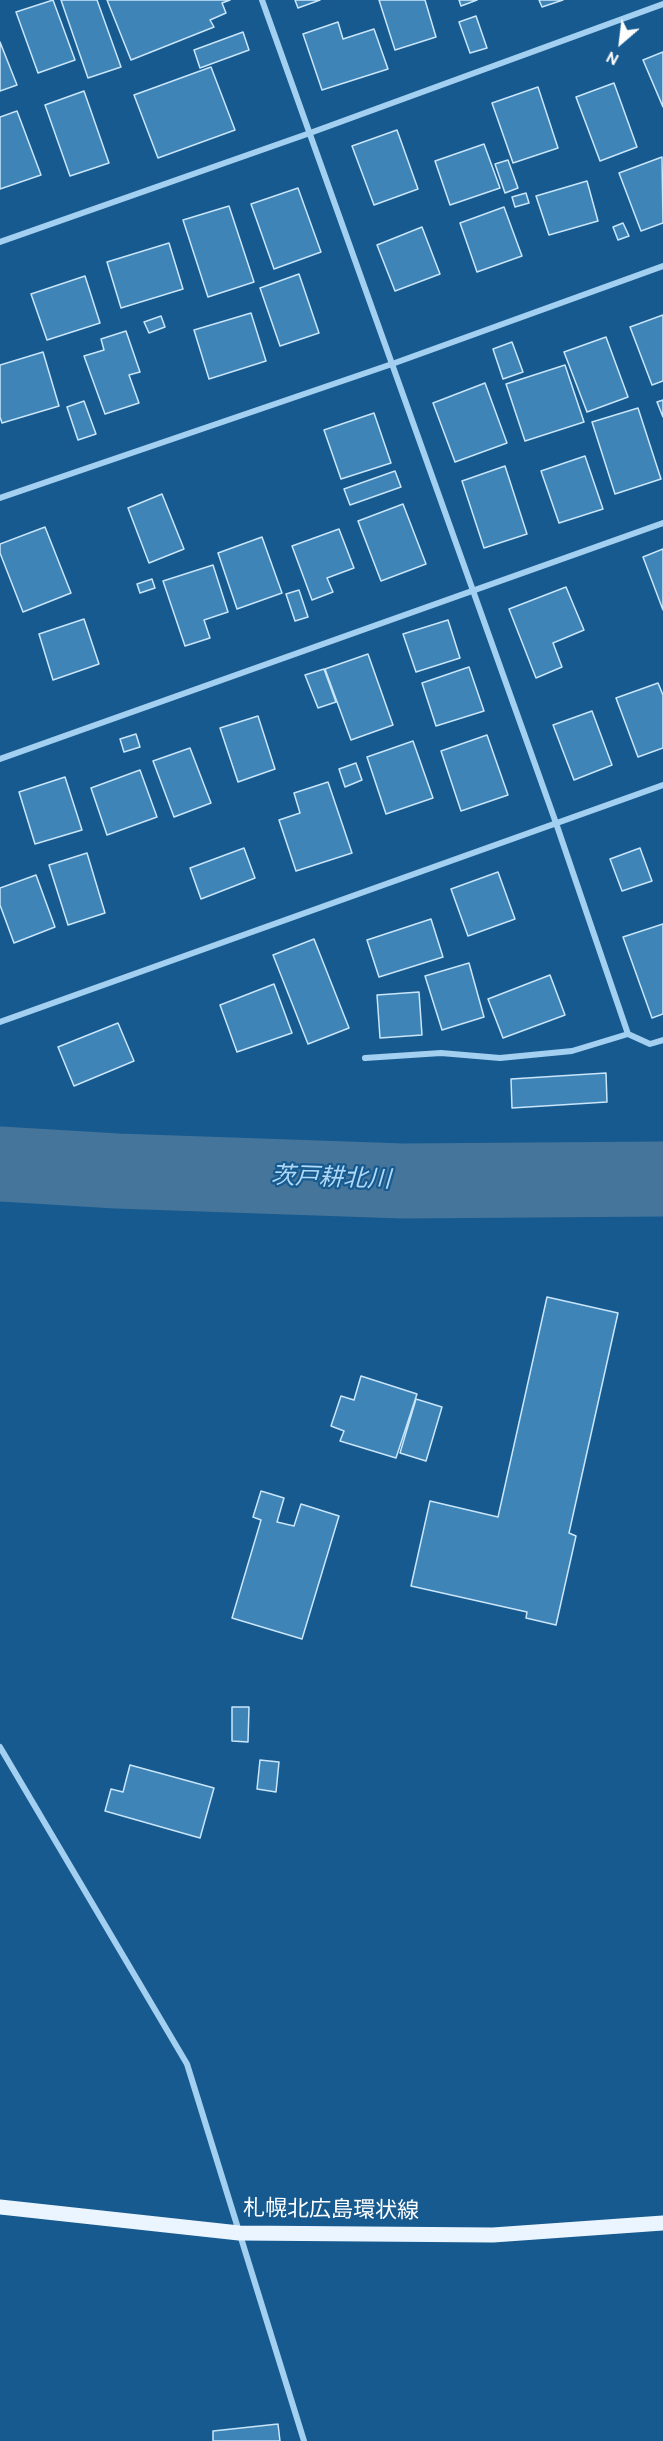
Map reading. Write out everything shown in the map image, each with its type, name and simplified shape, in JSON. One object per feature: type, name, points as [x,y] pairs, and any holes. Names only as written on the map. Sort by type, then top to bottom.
[{"type":"main road","name":"札幌北広島環状線","points":[[0,2207],[239,2232],[493,2235],[663,2223]]},
{"type":"street","points":[[262,0],[556,823],[628,1034]]},
{"type":"street","points":[[0,242],[309,133],[663,4]]},
{"type":"street","points":[[0,498],[392,364],[663,266]]},
{"type":"street","points":[[0,759],[663,523]]},
{"type":"street","points":[[0,1022],[663,785]]},
{"type":"street","points":[[365,1058],[441,1053],[500,1059],[572,1051],[628,1034],[650,1044],[663,1040]]},
{"type":"street","points":[[0,1747],[187,2064],[304,2441]]},
{"type":"building","points":[[53,0],[75,60],[38,73],[16,12]]},
{"type":"building","points":[[61,0],[97,0],[121,67],[88,78]]},
{"type":"building","points":[[107,0],[230,0],[222,3],[226,13],[210,20],[214,27],[131,60]]},
{"type":"building","points":[[295,0],[320,0],[298,8]]},
{"type":"building","points":[[379,0],[425,0],[436,37],[395,50]]},
{"type":"building","points":[[459,0],[477,0],[461,6]]},
{"type":"building","points":[[539,0],[563,0],[542,7]]},
{"type":"building","points":[[476,16],[487,48],[470,53],[459,22]]},
{"type":"building","points":[[338,22],[343,39],[374,29],[388,69],[322,90],[303,34]]},
{"type":"building","points":[[243,32],[249,50],[200,68],[194,50]]},
{"type":"building","points":[[0,42],[17,85],[0,91]]},
{"type":"building","points":[[663,52],[663,107],[643,60]]},
{"type":"building","points":[[211,67],[235,130],[158,158],[134,95]]},
{"type":"building","points":[[614,83],[637,147],[600,161],[576,97]]},
{"type":"building","points":[[538,87],[558,148],[513,163],[492,103]]},
{"type":"building","points":[[84,91],[109,163],[70,176],[45,105]]},
{"type":"building","points":[[17,111],[41,175],[0,189],[0,117]]},
{"type":"building","points":[[397,130],[418,189],[374,205],[352,146]]},
{"type":"building","points":[[484,144],[500,188],[450,205],[435,161]]},
{"type":"building","points":[[662,157],[663,223],[641,231],[619,173]]},
{"type":"building","points":[[508,160],[518,188],[505,193],[495,164]]},
{"type":"building","points":[[587,181],[598,221],[549,235],[536,196]]},
{"type":"building","points":[[298,188],[321,252],[274,269],[251,204]]},
{"type":"building","points":[[526,193],[529,203],[515,207],[512,197]]},
{"type":"building","points":[[229,206],[254,282],[208,297],[183,220]]},
{"type":"building","points":[[504,207],[522,256],[477,272],[460,223]]},
{"type":"building","points":[[623,223],[629,236],[618,240],[613,227]]},
{"type":"building","points":[[422,227],[440,274],[395,291],[377,245]]},
{"type":"building","points":[[169,243],[183,289],[121,308],[107,262]]},
{"type":"building","points":[[299,274],[319,333],[280,346],[260,288]]},
{"type":"building","points":[[85,276],[100,323],[47,340],[31,294]]},
{"type":"building","points":[[251,313],[266,361],[209,379],[194,330]]},
{"type":"building","points":[[663,315],[663,381],[652,385],[630,327]]},
{"type":"building","points":[[161,316],[165,327],[149,333],[144,322]]},
{"type":"building","points":[[126,331],[140,372],[129,375],[139,403],[105,414],[84,356],[104,350],[101,339]]},
{"type":"building","points":[[606,337],[628,397],[587,412],[564,352]]},
{"type":"building","points":[[512,342],[523,372],[503,379],[493,349]]},
{"type":"building","points":[[43,352],[59,406],[2,423],[0,365]]},
{"type":"building","points":[[565,365],[584,422],[525,441],[506,384]]},
{"type":"building","points":[[485,383],[507,443],[455,462],[433,403]]},
{"type":"building","points":[[663,400],[663,417],[657,402]]},
{"type":"building","points":[[84,401],[96,434],[78,440],[67,407]]},
{"type":"building","points":[[638,408],[661,479],[615,494],[592,422]]},
{"type":"building","points":[[374,413],[391,463],[341,479],[324,430]]},
{"type":"building","points":[[585,456],[603,509],[559,523],[541,471]]},
{"type":"building","points":[[505,466],[527,534],[484,548],[462,481]]},
{"type":"building","points":[[395,471],[401,487],[350,505],[344,489]]},
{"type":"building","points":[[162,494],[184,549],[149,563],[128,508]]},
{"type":"building","points":[[403,504],[426,564],[381,581],[358,521]]},
{"type":"building","points":[[45,527],[71,593],[23,612],[0,553],[0,544]]},
{"type":"building","points":[[339,529],[354,568],[327,578],[333,592],[312,600],[292,546]]},
{"type":"building","points":[[262,537],[282,593],[237,609],[218,553]]},
{"type":"building","points":[[663,549],[663,610],[643,557]]},
{"type":"building","points":[[213,565],[228,612],[204,620],[210,638],[185,646],[163,581]]},
{"type":"building","points":[[152,579],[155,588],[140,593],[137,584]]},
{"type":"building","points":[[566,587],[584,630],[553,643],[562,667],[536,678],[509,609]]},
{"type":"building","points":[[299,590],[308,617],[295,621],[286,594]]},
{"type":"building","points":[[84,619],[99,664],[53,680],[39,634]]},
{"type":"building","points":[[448,620],[460,658],[416,672],[403,634]]},
{"type":"building","points":[[368,654],[393,725],[351,740],[325,669]]},
{"type":"building","points":[[469,667],[484,711],[436,726],[422,683]]},
{"type":"building","points":[[324,669],[336,702],[318,708],[305,675]]},
{"type":"building","points":[[658,683],[663,695],[663,748],[638,757],[616,698]]},
{"type":"building","points":[[592,711],[612,765],[574,780],[553,725]]},
{"type":"building","points":[[258,716],[275,769],[238,782],[220,728]]},
{"type":"building","points":[[136,734],[140,747],[124,752],[120,739]]},
{"type":"building","points":[[487,735],[508,795],[461,811],[441,751]]},
{"type":"building","points":[[413,741],[433,798],[386,814],[367,757]]},
{"type":"building","points":[[190,748],[211,803],[174,817],[153,761]]},
{"type":"building","points":[[356,763],[362,780],[345,787],[339,769]]},
{"type":"building","points":[[140,770],[157,817],[107,835],[91,788]]},
{"type":"building","points":[[65,777],[82,830],[35,844],[19,792]]},
{"type":"building","points":[[328,782],[352,853],[296,871],[279,820],[300,813],[294,793]]},
{"type":"building","points":[[244,848],[255,878],[201,899],[190,868]]},
{"type":"building","points":[[640,848],[652,881],[622,891],[610,859]]},
{"type":"building","points":[[87,853],[105,913],[68,925],[49,865]]},
{"type":"building","points":[[498,872],[515,919],[468,936],[451,889]]},
{"type":"building","points":[[36,875],[55,927],[14,943],[0,905],[0,888]]},
{"type":"building","points":[[431,919],[443,957],[379,977],[367,940]]},
{"type":"building","points":[[663,924],[663,1014],[652,1018],[623,937]]},
{"type":"building","points":[[314,939],[349,1028],[308,1044],[273,955]]},
{"type":"building","points":[[469,963],[484,1017],[442,1030],[425,976]]},
{"type":"building","points":[[550,975],[565,1015],[503,1038],[488,999]]},
{"type":"building","points":[[274,984],[292,1033],[237,1052],[220,1005]]},
{"type":"building","points":[[419,992],[422,1035],[380,1038],[377,995]]},
{"type":"building","points":[[118,1023],[134,1061],[74,1086],[58,1047]]},
{"type":"building","points":[[606,1073],[607,1102],[512,1108],[511,1079]]},
{"type":"building","points":[[547,1297],[618,1313],[569,1533],[576,1536],[556,1625],[526,1618],[527,1612],[411,1586],[430,1501],[498,1517]]},
{"type":"building","points":[[361,1376],[417,1394],[396,1458],[340,1441],[344,1431],[331,1426],[341,1396],[354,1400]]},
{"type":"building","points":[[416,1399],[442,1407],[426,1461],[400,1453]]},
{"type":"building","points":[[261,1491],[284,1498],[277,1522],[294,1526],[301,1504],[339,1516],[302,1639],[232,1618],[261,1520],[253,1517]]},
{"type":"building","points":[[232,1707],[249,1707],[248,1742],[232,1741]]},
{"type":"building","points":[[260,1760],[279,1762],[276,1792],[257,1789]]},
{"type":"building","points":[[130,1765],[214,1788],[200,1838],[105,1811],[111,1789],[123,1792]]},
{"type":"building","points":[[278,2424],[280,2441],[213,2441],[213,2431]]},
{"type":"waterway","name":"茨戸耕北川","points":[[0,1164],[117,1171],[403,1181],[663,1179]]}]
